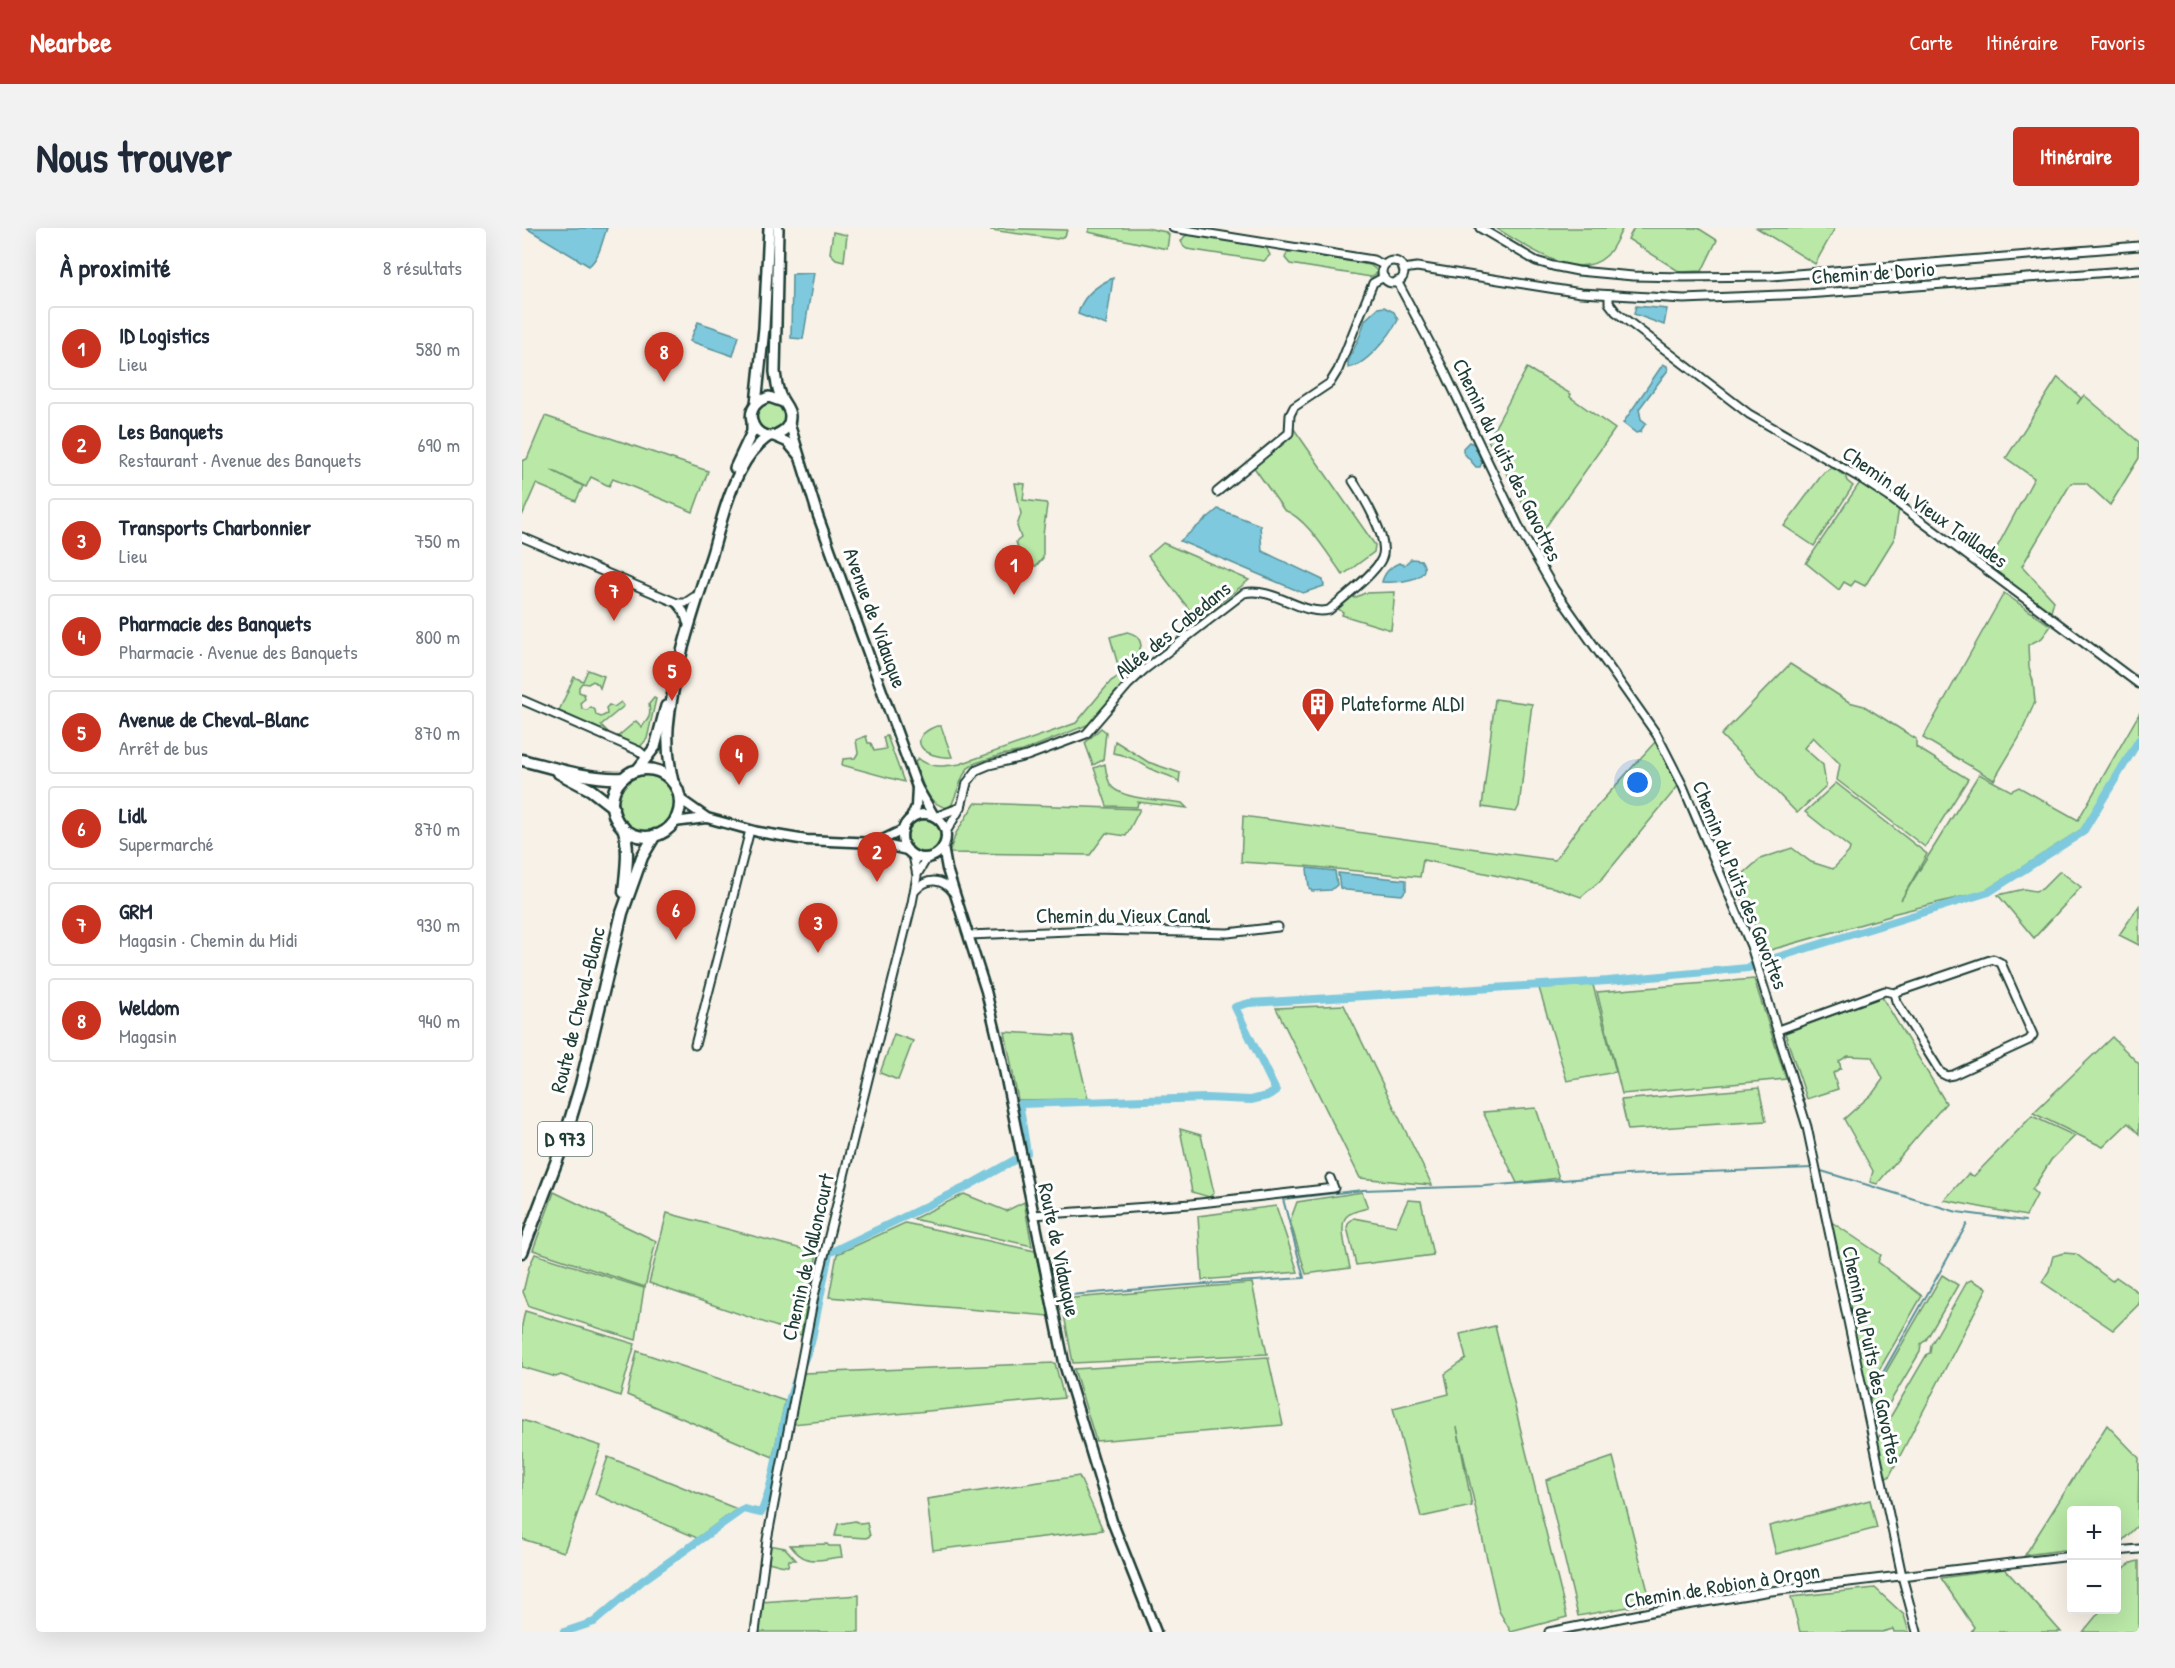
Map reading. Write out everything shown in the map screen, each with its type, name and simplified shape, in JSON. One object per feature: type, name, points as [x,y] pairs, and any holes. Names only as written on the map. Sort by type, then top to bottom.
[{"type":"main road","points":[[522,760],[609,779],[623,778],[638,770],[655,747],[694,597],[729,485],[752,432],[751,414],[756,404],[764,328],[770,228]]},
{"type":"main road","points":[[623,778],[616,788],[613,807],[618,821],[638,836],[655,836],[662,833],[674,822],[680,807],[667,747],[670,714],[693,615],[733,487],[748,456],[771,436],[783,432],[789,422],[789,411],[777,386],[776,372],[778,228]]},
{"type":"main road","points":[[756,404],[769,397],[783,402]]},
{"type":"main road","points":[[752,424],[756,430],[771,436]]},
{"type":"main road","points":[[545,766],[591,790],[613,807]]},
{"type":"main road","points":[[638,770],[653,770],[673,782]]},
{"type":"main road","name":"D 973","points":[[622,913],[628,854],[623,827]]},
{"type":"main road","name":"D 973","points":[[622,913],[642,857],[655,836]]},
{"type":"main road","name":"Route de Cheval-Blanc","points":[[522,1252],[562,1147],[581,1084],[622,913]]},
{"type":"street","points":[[1173,228],[1373,260],[1384,265]]},
{"type":"street","points":[[1480,228],[1536,261],[1553,266],[1578,271],[1625,275],[1684,277],[1772,276],[2139,246]]},
{"type":"street","points":[[1395,261],[1403,269],[1403,275],[1397,281],[1390,282],[1384,277],[1382,271],[1384,265],[1395,261]]},
{"type":"street","name":"Chemin de Dorio","points":[[1403,269],[1417,267],[1609,295],[1684,298],[1755,297],[2139,270]]},
{"type":"street","points":[[1217,492],[1289,433],[1290,415],[1294,407],[1330,383],[1338,370],[1373,283],[1384,277]]},
{"type":"street","name":"Chemin du Puits des Gavottes","points":[[1397,281],[1442,366],[1522,533],[1554,589],[1657,735],[1682,784],[1751,946],[1807,1127],[1902,1575],[1917,1632]]},
{"type":"street","name":"Chemin du Vieux Taillades","points":[[1609,295],[1610,303],[1616,312],[1749,414],[1867,482],[2139,684]]},
{"type":"street","name":"Avenue de Vidauque","points":[[789,422],[818,516],[917,787],[935,817]]},
{"type":"street","name":"Avenue de Vidauque","points":[[771,436],[787,442],[802,460]]},
{"type":"street","name":"Allée des Cabedans","points":[[961,807],[967,783],[977,770],[1027,756],[1086,734],[1144,670],[1244,593],[1254,591],[1289,600],[1307,609],[1323,612],[1329,610],[1377,566],[1384,556],[1384,547],[1371,508],[1353,481]]},
{"type":"street","points":[[522,537],[677,603],[685,603],[694,597]]},
{"type":"street","points":[[677,603],[684,612],[687,622]]},
{"type":"street","points":[[522,699],[639,751],[647,758]]},
{"type":"street","points":[[876,843],[903,830],[916,807],[917,787]]},
{"type":"street","points":[[680,799],[707,818],[750,830],[806,840],[876,843],[929,857],[947,869]]},
{"type":"street","points":[[935,817],[961,807]]},
{"type":"street","points":[[929,857],[944,847],[946,832],[961,807]]},
{"type":"street","points":[[910,819],[926,814],[935,817],[946,832]]},
{"type":"street","points":[[674,822],[707,818]]},
{"type":"street","points":[[695,1045],[750,830]]},
{"type":"street","points":[[903,830],[903,840],[910,852]]},
{"type":"street","name":"Route de Vidauque","points":[[944,847],[947,869],[986,991],[999,1045],[1065,1367],[1112,1521],[1156,1632]]},
{"type":"street","name":"Chemin de Valloncourt","points":[[910,852],[917,876]]},
{"type":"street","name":"Chemin de Valloncourt","points":[[755,1632],[766,1540],[814,1296],[917,876],[929,857]]},
{"type":"street","points":[[914,893],[926,882],[934,880],[946,884],[955,895]]},
{"type":"street","name":"Chemin du Vieux Canal","points":[[969,935],[1093,930],[1228,933],[1278,927]]},
{"type":"street","points":[[1778,1030],[1885,991],[1894,993],[1997,960],[2032,1035],[2029,1040],[1947,1076],[1941,1073],[1907,1020],[1894,993]]},
{"type":"street","points":[[1033,1215],[1191,1204],[1334,1188],[1330,1178]]},
{"type":"street","points":[[2121,1551],[2139,1549]]},
{"type":"street","name":"Chemin de Robion à Orgon","points":[[1549,1632],[1771,1591],[2067,1557]]},
{"type":"green space","points":[[992,228],[1067,230],[1065,236],[1057,239],[991,230]]},
{"type":"green space","points":[[1090,228],[1146,228],[1166,232],[1169,235],[1167,249],[1088,232]]},
{"type":"green space","points":[[1496,228],[1623,228],[1606,256],[1594,263],[1580,266],[1565,264],[1550,258]]},
{"type":"green space","points":[[1634,228],[1698,228],[1717,240],[1702,271],[1680,272],[1628,239]]},
{"type":"green space","points":[[1757,228],[1835,228],[1815,264]]},
{"type":"green space","points":[[833,232],[847,235],[844,261],[836,259],[830,253]]},
{"type":"green space","points":[[1185,236],[1266,247],[1270,255],[1264,261],[1187,249],[1181,241]]},
{"type":"green space","points":[[1291,251],[1370,265],[1379,272],[1371,277],[1290,264],[1285,258]]},
{"type":"green space","points":[[1527,368],[1571,394],[1570,397],[1615,429],[1540,535],[1488,440]]},
{"type":"green space","points":[[2058,377],[2081,398],[2077,404],[2084,395],[2139,442],[2139,458],[2110,505],[2086,483],[2071,483],[2022,566],[2054,601],[2051,612],[1987,566],[2034,478],[2006,458]]},
{"type":"green space","points":[[770,402],[781,406],[785,417],[781,428],[770,432],[759,428],[755,417],[759,406]]},
{"type":"green space","points":[[545,416],[708,471],[693,512],[613,479],[609,486],[591,477],[586,487],[551,470],[583,486],[576,501],[536,484],[522,516],[522,461],[527,459]]},
{"type":"green space","points":[[1294,429],[1375,545],[1374,552],[1343,575],[1309,529],[1293,514],[1284,510],[1253,466]]},
{"type":"green space","points":[[1832,468],[1845,475],[1847,481],[1853,486],[1814,546],[1784,526],[1824,472]]},
{"type":"green space","points":[[1861,481],[1899,508],[1894,539],[1865,586],[1855,581],[1851,586],[1844,582],[1839,590],[1806,563]]},
{"type":"green space","points":[[1015,483],[1025,484],[1023,500],[1047,505],[1043,558],[1036,566],[1031,566],[1016,542],[1021,538],[1017,526],[1021,514]]},
{"type":"green space","points":[[1163,543],[1249,580],[1198,621],[1148,556]]},
{"type":"green space","points":[[1395,592],[1391,630],[1342,615],[1343,612],[1338,609],[1353,596],[1354,598],[1365,593]]},
{"type":"green space","points":[[2004,593],[2051,626],[2042,638],[2028,645],[2035,702],[2019,738],[1994,780],[1923,738]]},
{"type":"green space","points":[[1127,632],[1137,636],[1141,646],[1137,654],[1118,665],[1110,637]]},
{"type":"green space","points":[[1790,664],[1849,702],[1864,706],[1916,739],[1916,747],[1968,779],[1925,847],[1837,780],[1840,764],[1813,737],[1804,748],[1823,765],[1826,786],[1797,813],[1721,735]]},
{"type":"green space","points":[[1133,667],[1131,673],[1092,723],[1023,751],[976,763],[968,768],[963,776],[952,804],[948,808],[940,806],[929,797],[915,762],[918,758],[933,765],[960,764],[1076,723],[1111,681]]},
{"type":"green space","points":[[588,670],[604,676],[600,688],[593,681],[588,684],[582,683],[579,687],[579,692],[584,694],[585,699],[581,702],[582,709],[587,710],[591,707],[595,710],[596,715],[601,717],[607,714],[606,708],[609,705],[614,707],[621,702],[624,706],[601,725],[611,735],[558,713],[574,677],[583,681]]},
{"type":"green space","points":[[654,698],[656,699],[647,739],[638,749],[616,738],[636,721],[642,727],[649,717],[649,704]]},
{"type":"green space","points":[[1495,699],[1532,704],[1519,806],[1516,812],[1482,807]]},
{"type":"green space","points":[[2139,714],[2139,737],[2082,829],[1985,891],[1892,914],[1767,951],[1734,882],[1760,859],[1792,848],[1811,862],[1833,869],[1850,848],[1805,812],[1836,783],[1927,854],[1901,900],[1979,774],[2011,791],[2019,787],[2078,820]]},
{"type":"green space","points":[[941,726],[952,757],[933,755],[921,747],[921,736]]},
{"type":"green space","points":[[1101,728],[1106,732],[1103,760],[1093,765],[1085,743]]},
{"type":"green space","points":[[866,736],[874,751],[886,749],[883,737],[887,736],[904,782],[842,765],[843,759],[855,758],[858,753],[856,740]]},
{"type":"green space","points":[[1115,741],[1148,762],[1180,773],[1179,782],[1129,757],[1113,753]]},
{"type":"green space","points":[[1656,741],[1679,785],[1602,879],[1581,897],[1555,888],[1423,860],[1420,877],[1241,862],[1243,816],[1555,860],[1580,825]]},
{"type":"green space","points":[[1105,764],[1109,782],[1118,791],[1145,799],[1182,803],[1187,808],[1138,802],[1137,807],[1107,806],[1094,768]]},
{"type":"green space","points":[[647,775],[658,777],[667,783],[673,792],[675,803],[673,814],[667,823],[658,829],[647,831],[636,829],[627,823],[621,814],[619,803],[621,792],[627,783],[636,777]]},
{"type":"green space","points":[[975,803],[1140,809],[1126,836],[1106,833],[1090,855],[949,853],[956,833]]},
{"type":"green space","points":[[924,820],[935,825],[940,836],[935,847],[924,852],[913,847],[908,836],[913,825]]},
{"type":"green space","points":[[2060,871],[2081,887],[2034,938],[1998,895],[2024,889],[2035,891],[2042,889]]},
{"type":"green space","points":[[2139,906],[2139,945],[2119,935]]},
{"type":"green space","points":[[1754,979],[1786,1079],[1622,1094],[1597,992]]},
{"type":"green space","points":[[1593,985],[1616,1072],[1567,1081],[1539,988]]},
{"type":"green space","points":[[1882,997],[1946,1103],[1877,1184],[1870,1182],[1873,1171],[1844,1119],[1873,1093],[1883,1079],[1872,1057],[1848,1056],[1839,1061],[1841,1068],[1833,1073],[1838,1089],[1807,1099],[1785,1033]]},
{"type":"green space","points":[[1344,1005],[1432,1185],[1360,1178],[1276,1008]]},
{"type":"green space","points":[[1005,1032],[1073,1036],[1088,1099],[1018,1100]]},
{"type":"green space","points":[[894,1034],[913,1041],[898,1080],[880,1073]]},
{"type":"green space","points":[[2112,1037],[2139,1064],[2139,1134],[2128,1123],[2103,1147],[2033,1113]]},
{"type":"green space","points":[[1759,1088],[1766,1121],[1628,1130],[1621,1100]]},
{"type":"green space","points":[[1536,1108],[1559,1178],[1517,1183],[1483,1112]]},
{"type":"green space","points":[[2032,1116],[2075,1136],[2051,1160],[2032,1190],[2037,1195],[2026,1216],[1944,1200],[1968,1174],[1974,1176]]},
{"type":"green space","points":[[1180,1129],[1201,1135],[1214,1193],[1209,1197],[1192,1192]]},
{"type":"green space","points":[[554,1192],[656,1241],[645,1287],[533,1250]]},
{"type":"green space","points":[[1362,1192],[1368,1208],[1351,1213],[1346,1217],[1343,1227],[1350,1268],[1306,1274],[1290,1221],[1297,1202]]},
{"type":"green space","points":[[964,1194],[1006,1211],[1024,1202],[1032,1246],[913,1219]]},
{"type":"green space","points":[[1408,1200],[1421,1201],[1433,1255],[1356,1265],[1347,1227],[1349,1222],[1354,1218],[1396,1226]]},
{"type":"green space","points":[[1276,1206],[1298,1272],[1202,1280],[1198,1216]]},
{"type":"green space","points":[[667,1213],[817,1253],[801,1335],[649,1283]]},
{"type":"green space","points":[[905,1223],[1035,1251],[1049,1316],[829,1297],[837,1254]]},
{"type":"green space","points":[[1833,1223],[1881,1255],[1878,1262],[1922,1296],[1867,1391],[1830,1226]]},
{"type":"green space","points":[[2064,1253],[2076,1254],[2112,1281],[2116,1277],[2139,1293],[2139,1304],[2113,1330],[2042,1282],[2049,1271],[2053,1256]]},
{"type":"green space","points":[[535,1254],[644,1288],[636,1340],[529,1306],[523,1292],[529,1267]]},
{"type":"green space","points":[[1942,1275],[1958,1285],[1926,1340],[1921,1344],[1920,1352],[1874,1429],[1869,1401]]},
{"type":"green space","points":[[1971,1280],[1987,1288],[1889,1477],[1884,1479],[1877,1440],[1927,1354],[1930,1353],[1931,1345],[1967,1282]]},
{"type":"green space","points":[[1252,1283],[1267,1354],[1073,1363],[1061,1299]]},
{"type":"green space","points":[[525,1311],[635,1344],[620,1396],[561,1375],[556,1377],[522,1367],[522,1325]]},
{"type":"green space","points":[[1495,1326],[1567,1617],[1511,1632],[1499,1611],[1457,1427],[1472,1506],[1421,1517],[1393,1408],[1449,1394],[1445,1374],[1466,1359],[1460,1334]]},
{"type":"green space","points":[[637,1351],[785,1401],[773,1457],[627,1395]]},
{"type":"green space","points":[[1268,1357],[1283,1425],[1096,1441],[1074,1369]]},
{"type":"green space","points":[[1055,1363],[1064,1398],[792,1424],[804,1373]]},
{"type":"green space","points":[[522,1420],[601,1446],[564,1552],[522,1539]]},
{"type":"green space","points":[[2107,1425],[2139,1458],[2138,1525],[2121,1542],[2121,1506],[2067,1506],[2067,1550],[2025,1555]]},
{"type":"green space","points":[[608,1457],[737,1509],[697,1538],[595,1494]]},
{"type":"green space","points":[[1613,1457],[1651,1603],[1578,1616],[1546,1480]]},
{"type":"green space","points":[[1079,1476],[1103,1530],[933,1550],[927,1499]]},
{"type":"green space","points":[[1870,1500],[1877,1528],[1776,1554],[1769,1526]]},
{"type":"green space","points":[[855,1521],[861,1524],[867,1523],[870,1536],[866,1538],[835,1536],[838,1524]]},
{"type":"green space","points":[[769,1545],[785,1548],[796,1560],[789,1560],[788,1566],[767,1562]]},
{"type":"green space","points":[[790,1545],[840,1546],[842,1557],[807,1559]]},
{"type":"green space","points":[[2139,1561],[2139,1632],[2083,1632],[2098,1614],[2121,1614],[2121,1573],[2131,1563]]},
{"type":"green space","points":[[2005,1569],[2061,1632],[1971,1632],[1974,1627],[1941,1578]]},
{"type":"green space","points":[[1875,1588],[1904,1615],[1909,1632],[1894,1632],[1893,1629],[1882,1632],[1800,1632],[1791,1597]]},
{"type":"green space","points":[[859,1595],[859,1632],[758,1632],[761,1602]]},
{"type":"water","points":[[526,228],[607,228],[598,253],[589,266]]},
{"type":"water","points":[[814,273],[803,339],[791,338],[792,274]]},
{"type":"water","points":[[1113,278],[1106,325],[1078,314],[1083,302],[1091,292]]},
{"type":"water","points":[[1636,306],[1667,309],[1664,325],[1634,314]]},
{"type":"water","points":[[1384,307],[1394,312],[1398,320],[1394,327],[1369,356],[1348,368],[1348,362],[1365,320],[1378,308]]},
{"type":"water","points":[[698,322],[739,336],[733,356],[690,341]]},
{"type":"water","points":[[1663,364],[1668,370],[1639,409],[1641,419],[1646,423],[1640,432],[1636,433],[1623,423]]},
{"type":"water","points":[[1469,442],[1474,444],[1482,462],[1480,467],[1476,467],[1463,452],[1463,448]]},
{"type":"water","points":[[1218,509],[1260,525],[1262,551],[1323,580],[1324,586],[1303,593],[1180,541]]},
{"type":"water","points":[[1411,559],[1421,560],[1424,567],[1423,572],[1404,581],[1382,582],[1391,568],[1399,563],[1404,565]]},
{"type":"water","points":[[1307,868],[1335,871],[1337,885],[1331,890],[1312,891],[1309,888]]},
{"type":"water","points":[[1338,873],[1406,880],[1406,890],[1402,895],[1346,890],[1340,888]]},
{"type":"waterway","points":[[803,1363],[811,1343],[829,1253],[968,1186],[1027,1153],[1021,1104],[1206,1098],[1251,1100],[1267,1096],[1276,1091],[1235,1007],[1249,1003],[1608,981],[1748,968],[1989,892],[2083,832],[2139,740]]},
{"type":"waterway","points":[[1058,1296],[1304,1278],[1283,1199],[1363,1190],[1485,1186],[1626,1175],[1813,1168]]},
{"type":"waterway","points":[[1818,1170],[1957,1212],[2025,1221]]},
{"type":"waterway","points":[[1868,1399],[1967,1224]]},
{"type":"waterway","points":[[564,1632],[594,1622],[642,1581],[743,1509],[761,1513],[772,1480],[786,1411],[797,1377]]},
{"type":"waterway","points":[[2132,1545],[2139,1545]]},
{"type":"place","name":"Weldom","points":[[664,382]]},
{"type":"place","name":"ID Logistics","points":[[1014,595]]},
{"type":"place","name":"GRM","points":[[614,621]]},
{"type":"place","name":"Avenue de Cheval-Blanc","points":[[672,701]]},
{"type":"place","name":"Plateforme ALDI","points":[[1318,733]]},
{"type":"place","name":"Pharmacie des Banquets","points":[[739,785]]},
{"type":"place","name":"Les Banquets","points":[[877,882]]},
{"type":"place","name":"Lidl","points":[[676,940]]},
{"type":"place","name":"Transports Charbonnier","points":[[818,953]]}]
